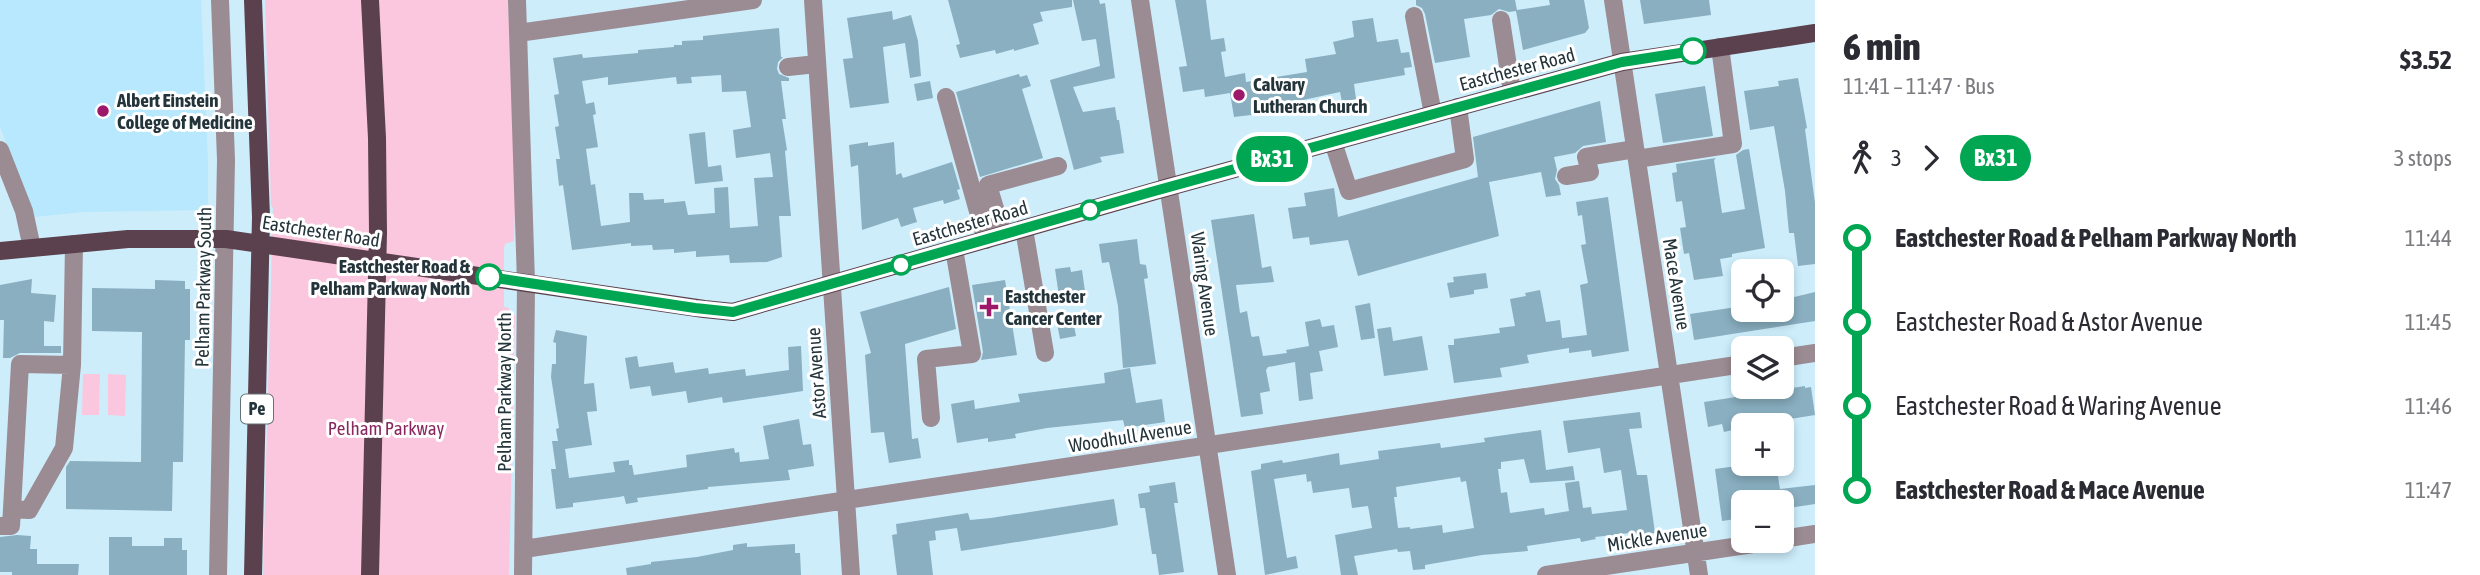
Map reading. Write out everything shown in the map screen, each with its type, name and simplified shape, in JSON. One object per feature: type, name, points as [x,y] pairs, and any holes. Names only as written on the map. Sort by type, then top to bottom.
[{"type":"main road","points":[[370,0],[377,138],[370,575]]},
{"type":"main road","name":"Pe","points":[[252,4],[259,118],[261,242],[253,575]]},
{"type":"main road","name":"Eastchester Road","points":[[0,251],[128,239],[226,239],[733,312],[1169,187],[1622,62],[1815,33]]},
{"type":"street","name":"Pelham Parkway South","points":[[218,575],[226,239],[220,0]]},
{"type":"street","name":"Pelham Parkway North","points":[[516,0],[526,283],[523,575]]},
{"type":"street","points":[[518,33],[753,0]]},
{"type":"street","name":"Astor Avenue","points":[[813,0],[851,575]]},
{"type":"street","name":"Waring Avenue","points":[[1140,0],[1227,575]]},
{"type":"street","name":"Mace Avenue","points":[[1612,0],[1699,575]]},
{"type":"street","points":[[1414,16],[1433,114]]},
{"type":"street","points":[[1501,20],[1512,92]]},
{"type":"street","points":[[1566,176],[1590,172],[1586,157],[1733,144],[1720,47]]},
{"type":"street","points":[[788,67],[817,64]]},
{"type":"street","points":[[946,97],[995,237]]},
{"type":"street","points":[[1333,142],[1349,191],[1465,159],[1458,107]]},
{"type":"street","points":[[0,150],[24,211],[32,248]]},
{"type":"street","points":[[995,237],[988,185],[1058,166]]},
{"type":"street","points":[[1024,229],[1045,353]]},
{"type":"street","points":[[12,509],[29,510],[64,448],[72,365],[74,244]]},
{"type":"street","points":[[931,418],[926,359],[972,354],[954,249]]},
{"type":"street","points":[[1794,356],[1815,353]]},
{"type":"street","points":[[0,526],[11,526],[20,364],[72,365]]},
{"type":"street","name":"Woodhull Avenue","points":[[524,548],[1731,366]]},
{"type":"street","points":[[1794,538],[1815,534]]},
{"type":"street","name":"Mickle Avenue","points":[[1546,575],[1731,547]]},
{"type":"shaded area","name":"Albert Einstein College of Medicine","points":[[0,0],[201,0],[208,210],[83,212],[35,217],[0,127]]},
{"type":"green space","name":"Pelham Parkway","points":[[265,0],[508,0],[516,175],[514,241],[505,244],[504,249],[504,307],[509,308],[509,315],[515,315],[509,575],[263,575],[273,208]]},
{"type":"green space","points":[[83,374],[100,374],[99,415],[82,415]]},
{"type":"green space","points":[[108,374],[126,375],[125,416],[108,415]]},
{"type":"building","points":[[948,0],[1072,0],[1072,7],[1040,12],[1043,21],[1033,24],[1039,44],[1014,51],[996,54],[995,50],[960,58],[956,45],[960,44]]},
{"type":"building","points":[[1073,0],[1099,0],[1100,4],[1105,3],[1115,78],[1073,87],[1083,112],[1115,107],[1124,153],[1100,157],[1102,162],[1074,170],[1050,80],[1100,66],[1096,39],[1082,41]]},
{"type":"building","points":[[1175,0],[1206,0],[1211,40],[1224,38],[1226,51],[1221,52],[1225,77],[1245,73],[1246,82],[1307,72],[1305,59],[1336,54],[1333,42],[1354,37],[1352,21],[1373,18],[1377,42],[1398,39],[1401,53],[1409,52],[1412,67],[1404,68],[1405,75],[1354,84],[1356,99],[1342,102],[1340,92],[1285,104],[1286,111],[1234,117],[1230,93],[1205,97],[1204,89],[1183,92],[1179,67],[1187,66]]},
{"type":"building","points":[[1416,0],[1515,0],[1517,10],[1550,5],[1549,0],[1584,0],[1589,28],[1585,33],[1523,50],[1516,11],[1499,9],[1491,15],[1464,19],[1470,57],[1435,63],[1425,14],[1422,8],[1416,5]]},
{"type":"building","points":[[1640,0],[1709,0],[1711,15],[1644,24]]},
{"type":"building","points":[[892,11],[893,20],[911,15],[918,41],[921,76],[910,78],[905,43],[883,47],[889,103],[850,108],[843,59],[853,58],[847,18]]},
{"type":"building","points":[[779,28],[783,57],[778,62],[777,69],[779,74],[789,78],[789,81],[781,81],[786,119],[782,119],[787,150],[791,216],[779,216],[782,257],[767,262],[730,263],[729,255],[696,257],[696,251],[674,253],[674,249],[653,250],[652,245],[631,246],[631,243],[572,250],[563,185],[559,186],[556,159],[560,159],[555,127],[559,126],[554,95],[559,94],[553,58],[582,54],[583,58],[638,53],[638,50],[682,45],[682,41],[703,40],[703,36]],"holes":[[[721,75],[722,92],[746,91],[751,127],[733,130],[736,158],[770,153],[773,177],[754,178],[758,226],[730,228],[728,187],[714,188],[715,213],[688,215],[685,201],[664,203],[664,199],[644,200],[643,193],[629,193],[630,222],[601,226],[595,184],[591,185],[586,149],[598,147],[593,115],[596,114],[594,102],[586,104],[582,81],[608,77],[608,85],[676,77],[677,84],[692,83],[691,77]]]},
{"type":"building","points":[[1019,74],[1020,77],[1027,75],[1031,86],[1022,89],[1043,158],[980,177],[956,92]]},
{"type":"building","points":[[1798,78],[1807,128],[1815,203],[1815,264],[1798,266],[1794,233],[1789,233],[1774,126],[1750,130],[1744,91],[1779,86],[1778,81]]},
{"type":"building","points":[[930,81],[933,98],[917,101],[914,84]]},
{"type":"building","points":[[1705,86],[1713,136],[1663,143],[1655,94]]},
{"type":"building","points":[[1600,101],[1606,142],[1583,146],[1575,153],[1554,157],[1557,170],[1555,179],[1561,195],[1546,197],[1541,172],[1489,182],[1499,236],[1358,276],[1348,240],[1310,245],[1309,237],[1293,239],[1288,208],[1306,206],[1304,193],[1334,188],[1338,217],[1478,177],[1473,137]]},
{"type":"building","points":[[705,132],[708,167],[721,165],[723,181],[695,184],[689,134]]},
{"type":"building","points":[[868,142],[868,146],[894,142],[896,175],[901,173],[903,178],[952,162],[960,189],[957,190],[960,199],[944,204],[943,200],[913,208],[917,222],[901,227],[898,218],[862,230],[858,165],[851,167],[849,145]]},
{"type":"building","points":[[1749,149],[1765,248],[1720,259],[1723,276],[1694,280],[1689,253],[1684,254],[1680,228],[1686,227],[1682,201],[1676,202],[1672,173],[1677,172],[1676,164],[1716,158],[1714,160],[1722,213],[1745,209],[1736,155]]},
{"type":"building","points":[[1608,197],[1629,351],[1592,357],[1591,350],[1569,353],[1569,348],[1527,355],[1529,363],[1500,368],[1502,377],[1454,383],[1448,345],[1454,345],[1454,339],[1500,333],[1499,328],[1515,326],[1510,299],[1526,296],[1525,293],[1540,290],[1546,322],[1560,320],[1562,338],[1587,335],[1580,285],[1588,283],[1581,245],[1586,244],[1582,215],[1578,216],[1576,202]]},
{"type":"building","points":[[1254,214],[1262,268],[1271,266],[1274,282],[1236,285],[1240,313],[1247,311],[1251,335],[1259,336],[1263,356],[1287,353],[1286,350],[1309,346],[1305,322],[1320,319],[1322,327],[1334,325],[1338,347],[1319,351],[1323,371],[1310,373],[1313,399],[1299,401],[1295,362],[1268,367],[1266,370],[1270,391],[1260,393],[1263,414],[1241,417],[1211,220]]},
{"type":"building","points":[[1137,239],[1140,264],[1146,265],[1148,278],[1144,279],[1156,364],[1123,368],[1118,306],[1109,262],[1102,263],[1099,244]]},
{"type":"building","points":[[1070,267],[1071,272],[1082,270],[1086,299],[1060,303],[1055,269]]},
{"type":"building","points":[[1486,273],[1488,288],[1474,290],[1474,294],[1450,298],[1447,283],[1454,282],[1453,277]]},
{"type":"building","points":[[32,279],[31,293],[56,295],[54,322],[44,321],[44,346],[61,346],[61,353],[20,353],[3,358],[4,320],[0,320],[0,285]]},
{"type":"building","points":[[155,280],[185,281],[185,289],[190,289],[190,340],[185,340],[183,462],[173,462],[172,511],[66,509],[66,467],[70,461],[141,462],[142,332],[92,331],[92,288],[155,289]]},
{"type":"building","name":"Eastchester Cancer Center","points":[[1005,280],[1017,355],[981,360],[983,352],[972,285]]},
{"type":"building","points":[[949,287],[956,329],[905,344],[912,439],[918,438],[921,458],[889,463],[884,432],[871,433],[865,355],[871,353],[860,312]]},
{"type":"building","points":[[1815,292],[1815,321],[1694,340],[1690,314],[1731,308],[1731,322],[1794,322],[1794,297]]},
{"type":"building","points":[[1370,303],[1375,338],[1361,340],[1355,306]]},
{"type":"building","points":[[1073,320],[1076,336],[1060,339],[1057,323]]},
{"type":"building","points":[[1391,327],[1393,341],[1422,336],[1428,370],[1384,376],[1377,329]]},
{"type":"building","points":[[556,330],[587,336],[584,384],[594,383],[597,411],[587,412],[592,445],[565,449],[569,478],[615,472],[613,462],[629,460],[634,475],[687,467],[686,455],[734,448],[735,453],[739,452],[740,462],[769,459],[763,426],[799,419],[803,445],[811,444],[814,466],[788,470],[790,480],[708,487],[637,498],[638,502],[626,504],[624,496],[573,503],[573,507],[556,509],[551,469],[556,469],[552,441],[558,441],[556,429],[559,428],[551,377],[552,364],[556,364],[556,343],[553,342]]},
{"type":"building","points":[[801,346],[803,391],[723,403],[722,397],[688,403],[686,391],[652,396],[650,386],[630,389],[625,358],[637,356],[639,367],[673,362],[675,373],[708,368],[709,374],[745,369],[746,376],[789,370],[788,347]]},
{"type":"building","points":[[1130,368],[1136,403],[1162,399],[1165,422],[1125,428],[1123,420],[1047,428],[1015,434],[1016,438],[988,442],[988,438],[957,443],[951,404],[974,400],[975,409],[1020,402],[1018,394],[1105,383],[1104,373]]},
{"type":"building","points":[[1811,387],[1815,415],[1794,418],[1794,413],[1731,413],[1731,430],[1724,432],[1722,424],[1708,427],[1704,402],[1731,398],[1794,399],[1794,388]]},
{"type":"building","points":[[1640,412],[1642,428],[1629,429],[1637,475],[1647,475],[1655,533],[1631,537],[1630,533],[1595,537],[1596,539],[1581,542],[1580,538],[1527,546],[1528,551],[1482,555],[1425,565],[1425,569],[1413,570],[1410,551],[1398,552],[1397,549],[1354,556],[1358,575],[1341,575],[1335,535],[1372,528],[1368,506],[1352,508],[1349,488],[1313,493],[1311,481],[1307,482],[1306,474],[1274,479],[1287,558],[1296,556],[1298,568],[1265,575],[1251,471],[1261,469],[1261,464],[1282,460],[1283,463],[1339,453],[1340,465],[1379,459],[1378,451],[1440,443],[1441,448],[1485,442],[1484,438],[1541,430],[1546,470],[1573,466],[1575,480],[1530,483],[1524,459],[1501,462],[1501,469],[1498,469],[1501,493],[1507,492],[1510,513],[1544,508],[1545,515],[1569,511],[1565,483],[1579,481],[1583,508],[1591,507],[1592,514],[1627,510],[1621,470],[1604,473],[1600,448],[1568,453],[1563,421]],"holes":[[[1460,477],[1461,482],[1466,481],[1474,528],[1443,533],[1442,525],[1398,528],[1394,497],[1397,497],[1396,487]]]},
{"type":"building","points":[[1731,467],[1731,476],[1778,476],[1780,489],[1815,485],[1815,504],[1794,507],[1794,490],[1731,490],[1731,520],[1722,521],[1715,469]]},
{"type":"building","points":[[1175,482],[1178,503],[1174,503],[1184,572],[1159,575],[1156,554],[1152,554],[1145,508],[1140,508],[1138,494],[1150,492],[1149,486]]},
{"type":"building","points":[[1114,499],[1118,525],[1104,528],[961,551],[957,528],[935,531],[936,540],[929,541],[933,575],[897,575],[892,535],[897,534],[896,524],[968,513],[970,520],[991,518]]},
{"type":"building","points":[[31,536],[30,549],[37,549],[37,564],[79,564],[78,575],[12,575],[12,572],[0,572],[0,537]]},
{"type":"building","points":[[109,537],[132,537],[132,546],[164,546],[164,538],[182,538],[182,550],[187,550],[187,575],[109,575]]},
{"type":"building","points":[[747,543],[747,547],[795,544],[795,553],[800,553],[801,575],[627,575],[626,568],[733,550],[733,545]]},
{"type":"bus line","name":"Bx31","points":[[489,277],[733,312],[1151,192],[1622,62],[1693,51]]},
{"type":"place","name":"Calvary Lutheran Church","points":[[1239,95]]},
{"type":"place","name":"Albert Einstein College of Medicine","points":[[103,111]]},
{"type":"place","name":"Eastchester Road & Pelham Parkway North","points":[[489,277]]},
{"type":"place","name":"Eastchester Cancer Center","points":[[989,307]]}]
